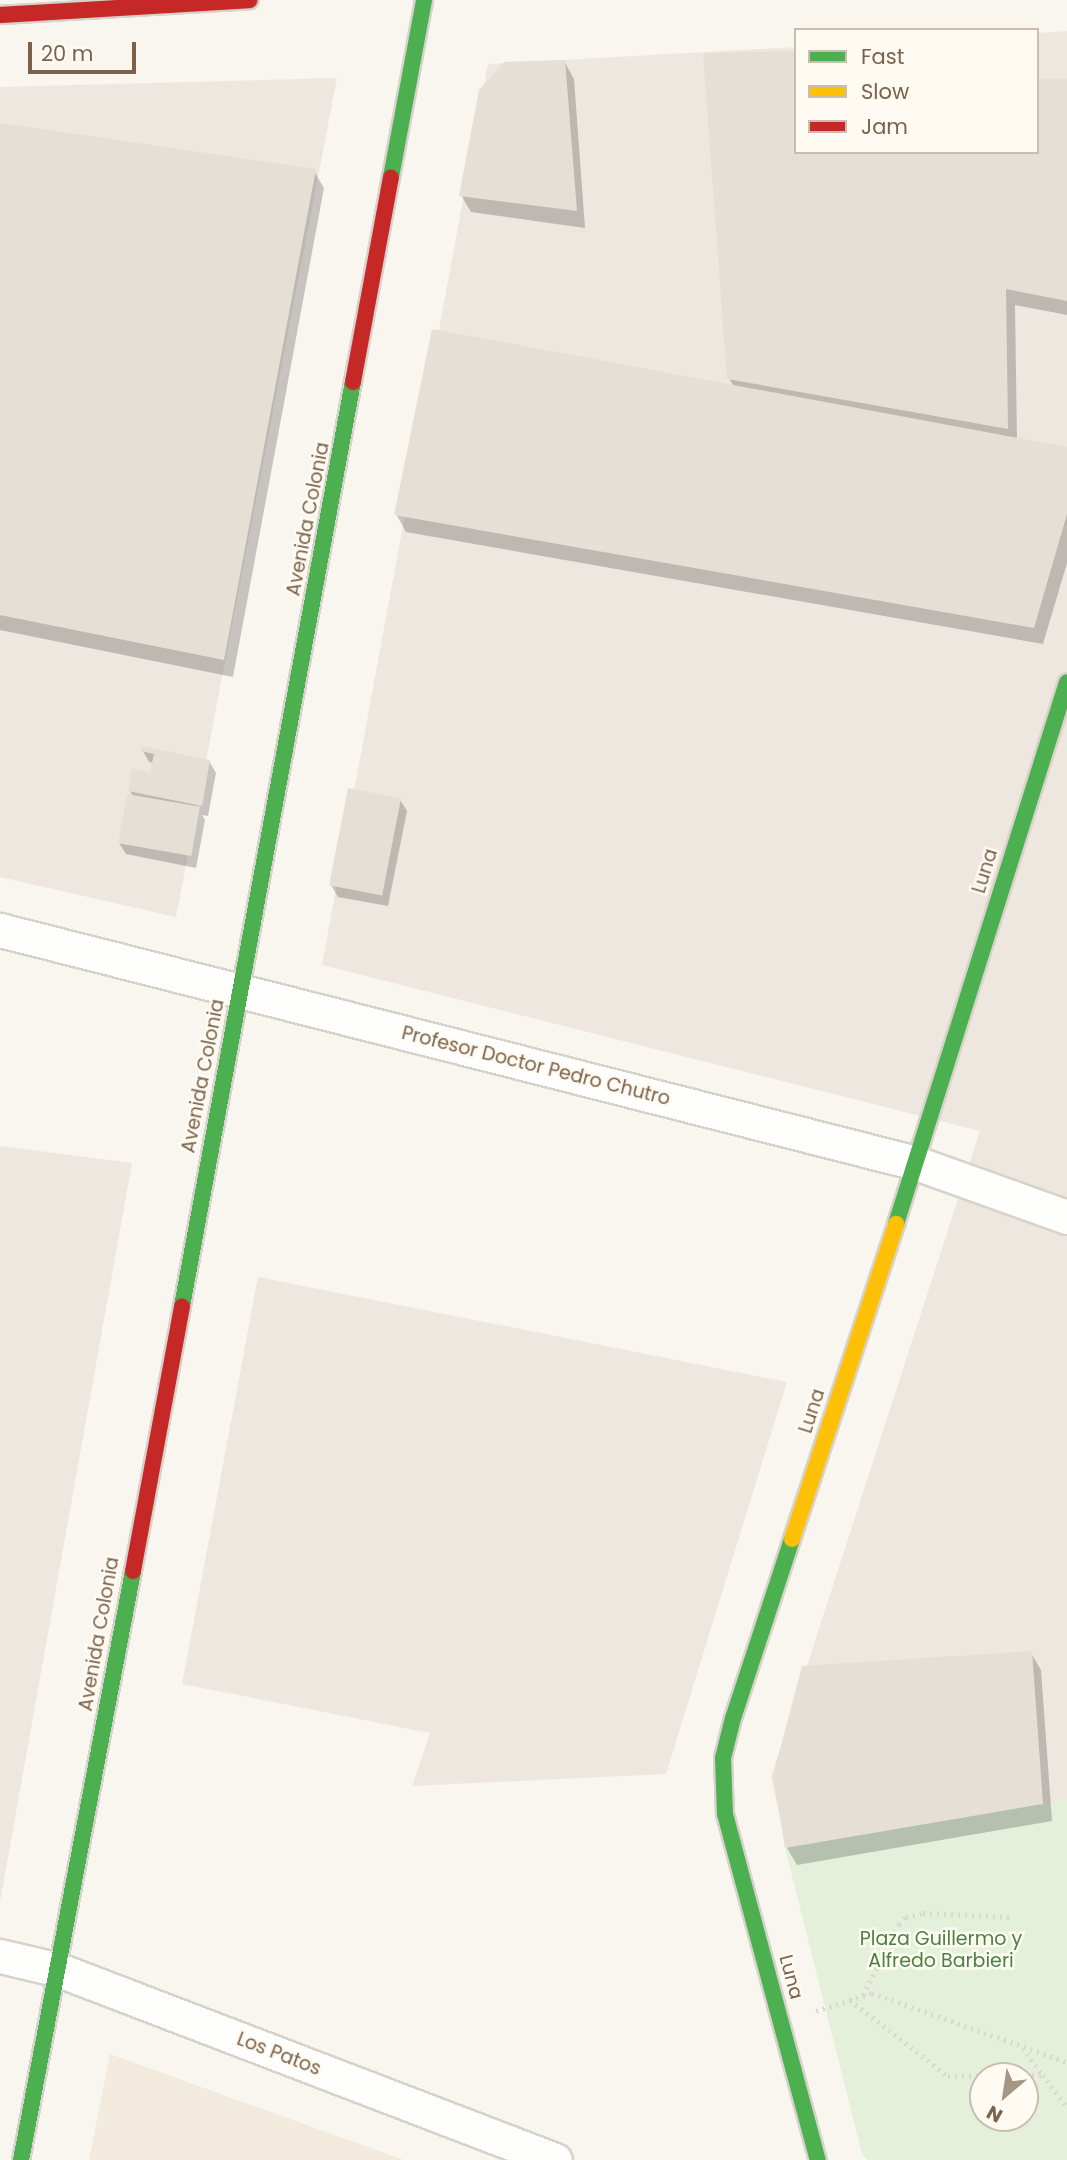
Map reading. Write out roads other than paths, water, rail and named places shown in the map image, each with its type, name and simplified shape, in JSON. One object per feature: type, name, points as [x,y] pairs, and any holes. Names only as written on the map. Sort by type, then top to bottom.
[{"type":"main road","points":[[0,15],[250,0]]},
{"type":"main road","name":"Avenida Colonia","points":[[21,2160],[59,1970],[424,0]]},
{"type":"main road","name":"Luna","points":[[818,2160],[725,1814],[723,1758],[733,1718],[916,1163],[1067,682]]},
{"type":"street","name":"Profesor Doctor Pedro Chutro","points":[[0,930],[916,1163],[1067,1217]]},
{"type":"street","name":"Los Patos","points":[[0,1956],[59,1970],[555,2160]]},
{"type":"park label","name":"Plaza Guillermo y Alfredo Barbieri","points":[[941,1950]]}]
